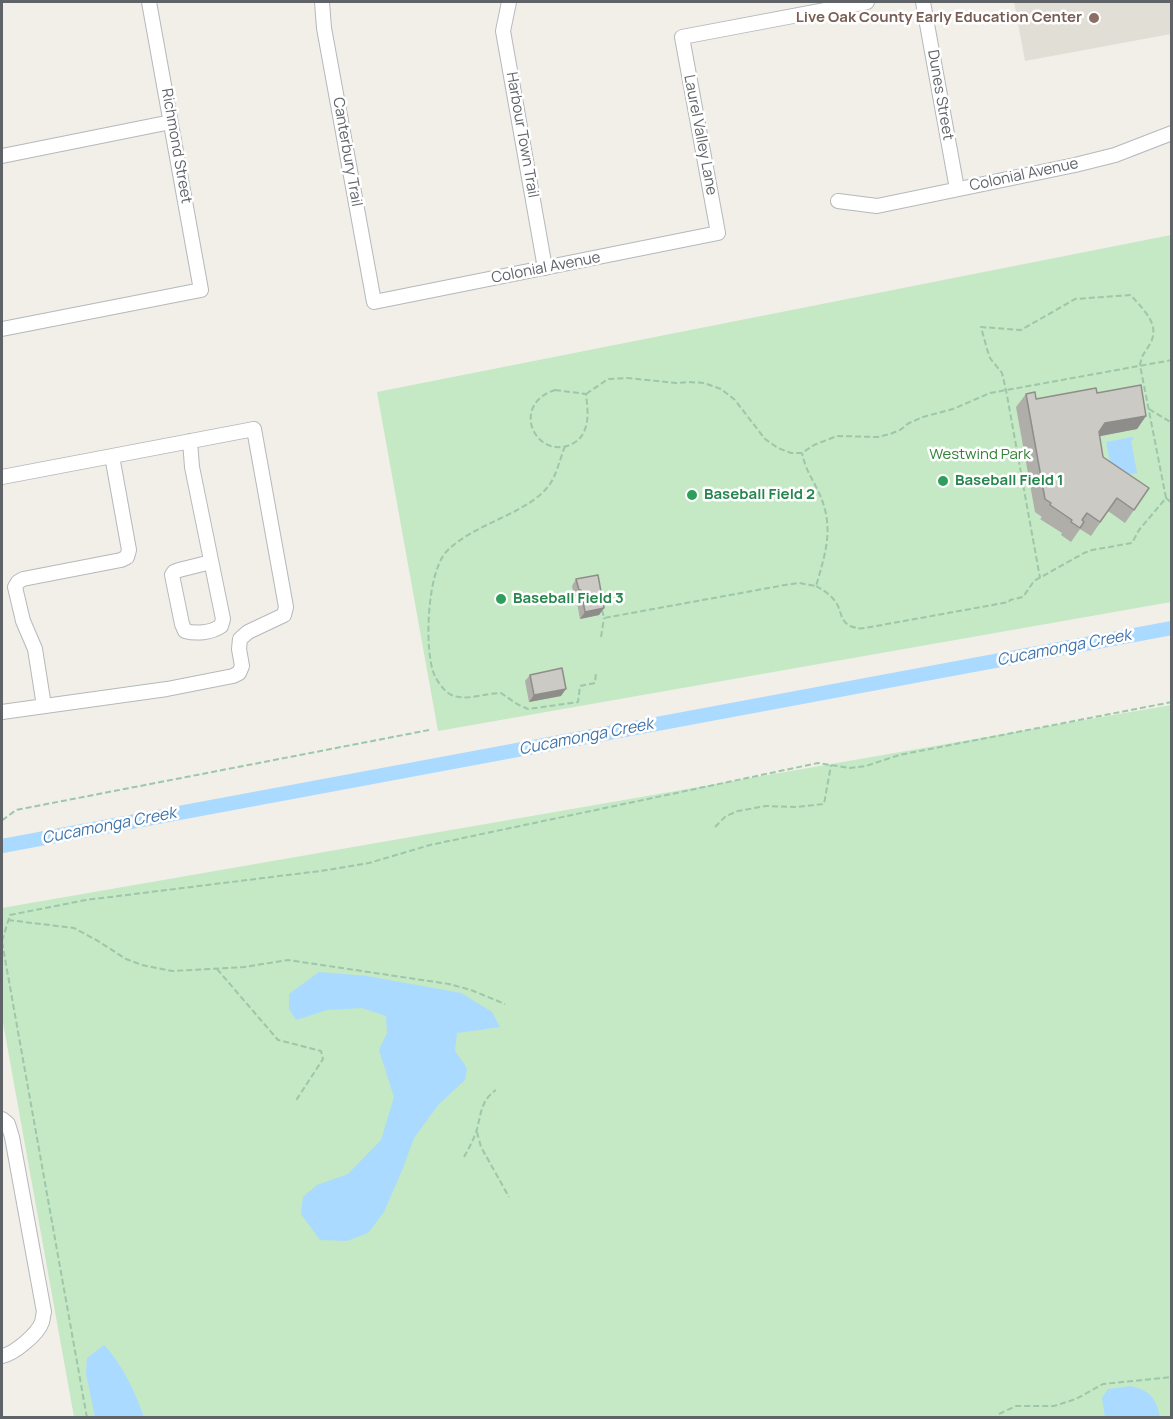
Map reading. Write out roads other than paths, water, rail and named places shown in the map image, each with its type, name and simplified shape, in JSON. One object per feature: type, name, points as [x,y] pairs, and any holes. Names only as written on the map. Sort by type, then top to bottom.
[{"type":"street","name":"Richmond Street","points":[[2,329],[201,290],[149,2]]},
{"type":"street","name":"Canterbury Trail","points":[[322,2],[324,28],[374,302]]},
{"type":"street","name":"Harbour Town Trail","points":[[509,2],[503,31],[545,268]]},
{"type":"street","name":"Laurel Valley Lane","points":[[718,233],[682,37],[867,2]]},
{"type":"street","name":"Dunes Street","points":[[923,2],[957,189]]},
{"type":"street","points":[[2,156],[171,122]]},
{"type":"street","name":"Colonial Avenue","points":[[838,201],[877,206],[1075,165],[1115,155],[1172,133]]},
{"type":"street","name":"Colonial Avenue","points":[[374,302],[718,233]]},
{"type":"street","points":[[2,477],[254,429],[286,607],[284,615],[248,632],[240,639],[242,666],[233,676],[167,689],[2,712]]},
{"type":"street","points":[[190,441],[192,467],[223,619],[221,626],[214,630],[192,633],[185,631],[172,575],[179,570],[211,562]]},
{"type":"street","points":[[44,706],[35,649],[23,621],[15,587],[23,579],[127,557],[129,550],[112,456]]},
{"type":"street","points":[[2,1119],[8,1124],[12,1137],[44,1312],[42,1322],[33,1336],[8,1355],[2,1356]]},
{"type":"water","points":[[1133,437],[1131,441],[1137,473],[1113,478],[1106,442]]},
{"type":"water","points":[[319,972],[367,976],[461,993],[492,1012],[500,1027],[457,1033],[455,1051],[467,1068],[465,1080],[439,1104],[414,1138],[384,1212],[368,1233],[347,1241],[320,1240],[301,1214],[303,1197],[317,1185],[348,1174],[381,1140],[394,1097],[379,1050],[387,1033],[386,1016],[362,1008],[327,1010],[296,1020],[289,1009],[289,994]]},
{"type":"water","points":[[104,1345],[128,1379],[144,1417],[95,1417],[86,1374],[87,1358]]},
{"type":"water","points":[[1131,1386],[1151,1396],[1160,1417],[1105,1417],[1102,1398],[1108,1389]]},
{"type":"waterway","name":"Cucamonga Creek","points":[[2,846],[1172,628]]},
{"type":"place","name":"Live Oak County Early Education Center","points":[[1094,18]]},
{"type":"place","name":"Baseball Field 1","points":[[943,481]]},
{"type":"place","name":"Baseball Field 2","points":[[692,495]]},
{"type":"place","name":"Baseball Field 3","points":[[501,599]]},
{"type":"park label","name":"Westwind Park","points":[[980,455]]}]
